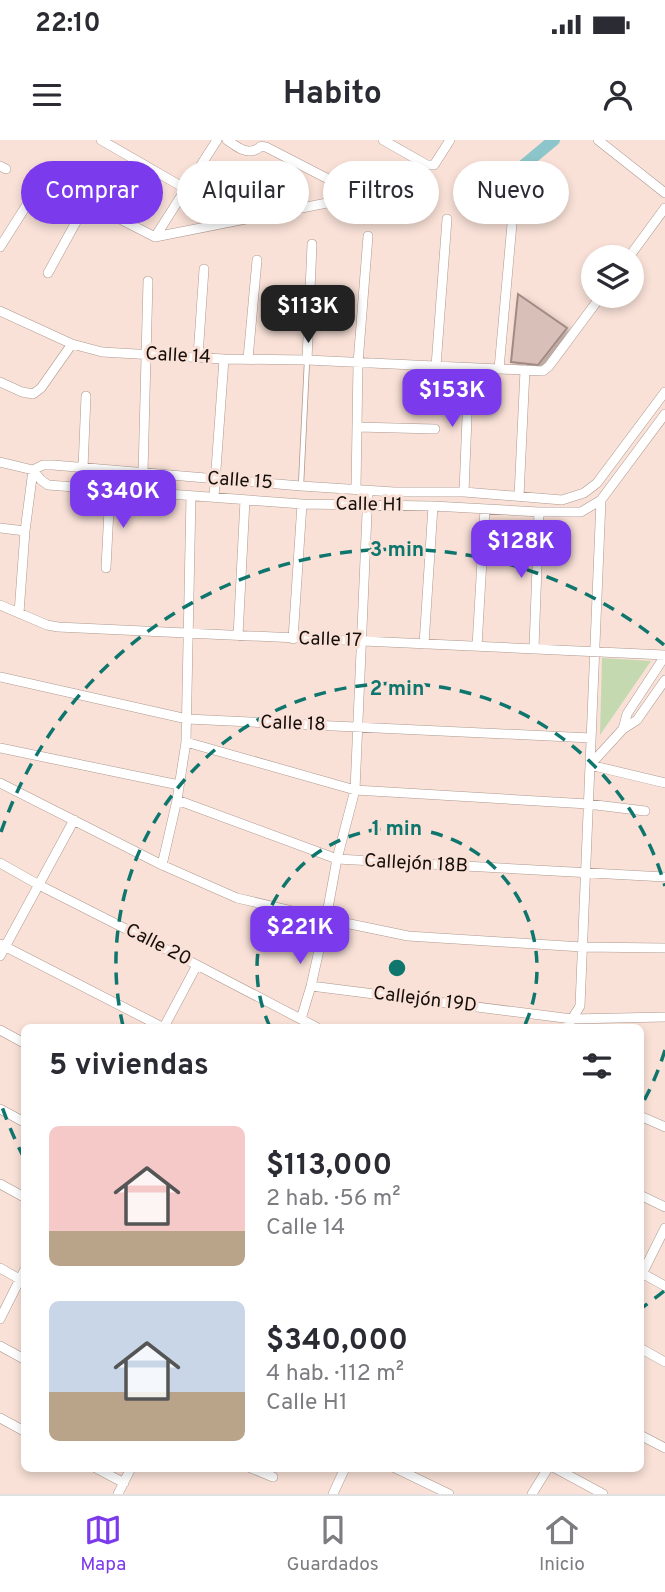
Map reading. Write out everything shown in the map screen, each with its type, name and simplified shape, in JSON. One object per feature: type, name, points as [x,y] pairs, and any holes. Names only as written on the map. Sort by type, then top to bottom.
[{"type":"street","points":[[101,140],[177,184]]},
{"type":"street","points":[[204,161],[217,140]]},
{"type":"street","points":[[130,224],[155,237],[332,202],[344,194],[342,188],[334,182],[266,147],[260,146],[251,152],[244,151],[227,140]]},
{"type":"street","points":[[383,140],[427,165],[433,165],[450,140]]},
{"type":"street","points":[[598,140],[665,193]]},
{"type":"street","points":[[155,237],[177,203]]},
{"type":"street","points":[[638,245],[665,208]]},
{"type":"street","points":[[0,247],[21,214]]},
{"type":"street","points":[[436,366],[447,219]]},
{"type":"street","points":[[48,273],[75,224]]},
{"type":"street","points":[[499,369],[512,224]]},
{"type":"street","points":[[356,489],[358,363],[368,236]]},
{"type":"street","points":[[307,360],[312,244]]},
{"type":"street","points":[[248,359],[257,260]]},
{"type":"street","points":[[198,356],[204,269]]},
{"type":"street","points":[[143,473],[148,281]]},
{"type":"street","name":"Calle 14","points":[[0,311],[72,344],[102,352],[543,371],[592,308]]},
{"type":"street","points":[[0,382],[33,394],[41,388],[72,344]]},
{"type":"street","points":[[214,497],[224,359]]},
{"type":"street","points":[[464,492],[469,368]]},
{"type":"street","points":[[519,496],[525,370]]},
{"type":"street","name":"Calle H1","points":[[356,489],[464,492],[562,500],[584,493],[597,483],[665,392]]},
{"type":"street","points":[[83,468],[86,396]]},
{"type":"street","points":[[570,1023],[580,1006],[601,500],[665,414]]},
{"type":"street","points":[[357,426],[435,429]]},
{"type":"street","name":"Calle 15","points":[[0,462],[33,470],[43,465],[356,489]]},
{"type":"street","points":[[19,613],[33,470]]},
{"type":"street","name":"Calle H1","points":[[33,470],[48,485],[302,504],[581,512],[601,500]]},
{"type":"street","points":[[106,568],[110,490]]},
{"type":"street","points":[[301,1019],[311,986],[337,859],[355,790],[368,490]]},
{"type":"street","points":[[162,865],[177,800],[186,742],[191,496]]},
{"type":"street","points":[[238,636],[246,500]]},
{"type":"street","points":[[293,639],[302,504]]},
{"type":"street","points":[[424,644],[433,506]]},
{"type":"street","points":[[477,646],[485,509]]},
{"type":"street","points":[[534,649],[538,512]]},
{"type":"street","points":[[0,528],[25,531]]},
{"type":"street","name":"Calle 17","points":[[0,605],[58,627],[665,656]]},
{"type":"street","points":[[622,729],[627,714],[665,656]]},
{"type":"street","name":"Calle 18","points":[[0,677],[187,719],[591,738]]},
{"type":"street","points":[[590,765],[622,729],[637,720],[665,680]]},
{"type":"street","points":[[186,742],[355,790],[588,804],[645,811]]},
{"type":"street","points":[[0,748],[179,785]]},
{"type":"street","points":[[590,765],[665,783]]},
{"type":"street","points":[[0,783],[162,865],[237,898],[408,936],[582,947],[665,948]]},
{"type":"street","name":"Callejón 18B","points":[[177,800],[337,859],[665,877]]},
{"type":"street","points":[[74,820],[2,949],[157,1024]]},
{"type":"street","name":"Calle 20","points":[[0,863],[310,1024]]},
{"type":"street","points":[[165,1024],[197,965]]},
{"type":"street","name":"Callejón 19D","points":[[311,986],[570,1023],[665,1017]]},
{"type":"street","points":[[0,1030],[21,1040]]},
{"type":"street","points":[[0,1109],[21,1120]]},
{"type":"street","points":[[644,1118],[665,1127]]},
{"type":"street","points":[[0,1184],[21,1195]]},
{"type":"street","points":[[644,1197],[665,1207]]},
{"type":"street","points":[[644,1268],[665,1228]]},
{"type":"street","points":[[0,1268],[21,1277]]},
{"type":"street","points":[[644,1276],[665,1286]]},
{"type":"street","points":[[0,1319],[21,1282]]},
{"type":"street","points":[[0,1346],[21,1357]]},
{"type":"street","points":[[644,1350],[665,1362]]},
{"type":"street","points":[[0,1418],[21,1429]]},
{"type":"street","points":[[644,1437],[665,1448]]},
{"type":"street","points":[[103,1472],[124,1483]]},
{"type":"street","points":[[118,1494],[129,1472]]},
{"type":"street","points":[[261,1472],[273,1477]]},
{"type":"street","points":[[333,1494],[343,1472]]},
{"type":"street","points":[[403,1472],[449,1494]]},
{"type":"street","points":[[532,1494],[546,1472]]},
{"type":"street","points":[[562,1472],[603,1494]]},
{"type":"lane","points":[[301,486],[307,360]]},
{"type":"green space","points":[[602,658],[651,661],[600,735]]},
{"type":"building","points":[[518,294],[567,328],[538,365],[511,362]]},
{"type":"waterway","points":[[529,161],[554,140]]}]
